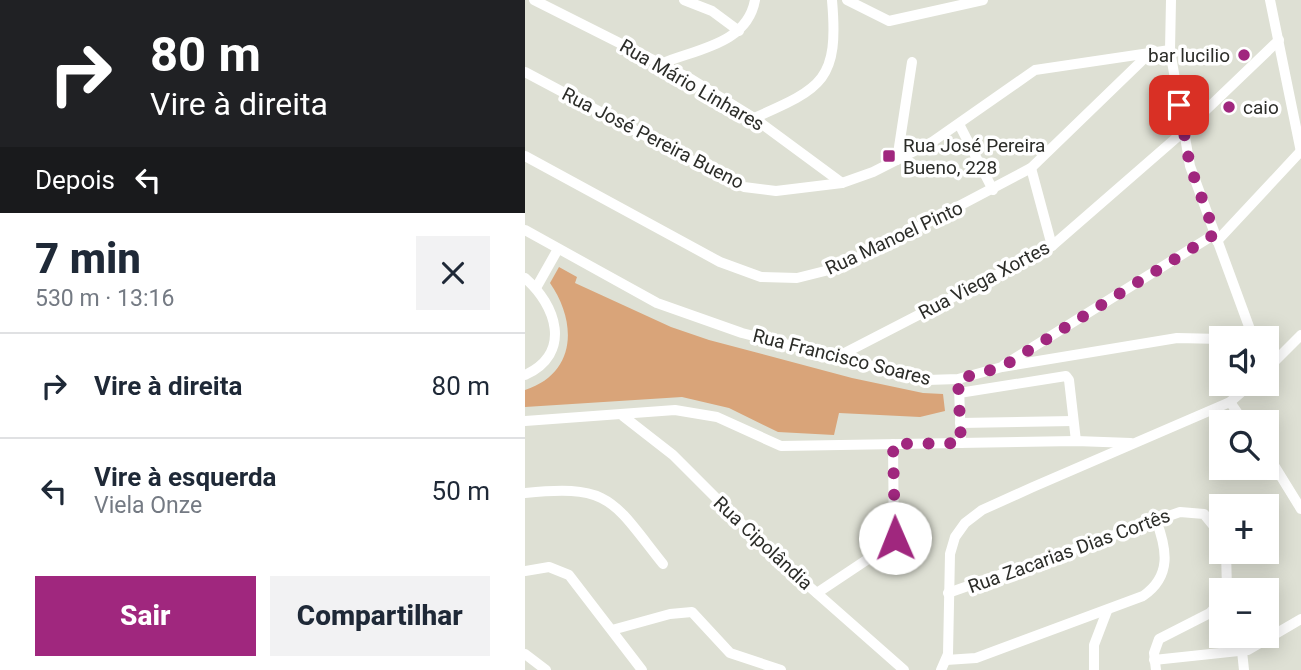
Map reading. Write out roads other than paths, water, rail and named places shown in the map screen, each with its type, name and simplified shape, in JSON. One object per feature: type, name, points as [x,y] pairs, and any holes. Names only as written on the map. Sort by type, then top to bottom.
[{"type":"street","name":"Rua Mário Linhares","points":[[534,0],[663,63],[754,118],[842,183]]},
{"type":"street","points":[[684,0],[712,11],[739,31]]},
{"type":"street","points":[[663,63],[733,37],[750,16],[755,0]]},
{"type":"street","points":[[754,118],[803,97],[820,80],[834,43],[832,0]]},
{"type":"street","points":[[847,0],[889,21],[983,0]]},
{"type":"street","points":[[1171,0],[1170,50],[1183,132],[1197,191],[1244,314],[1245,326]]},
{"type":"street","points":[[1002,367],[1216,238],[1301,151],[1269,0]]},
{"type":"street","name":"Rua Viega Xortes","points":[[837,357],[1052,246],[1183,132],[1279,40]]},
{"type":"street","name":"Rua José Pereira Bueno","points":[[525,72],[744,187],[776,191],[842,183],[897,160],[960,125],[1035,70],[1153,50],[1170,50]]},
{"type":"street","name":"Rua Manoel Pinto","points":[[525,156],[720,262],[761,277],[797,278],[833,269],[993,190],[1031,168],[1153,50]]},
{"type":"street","points":[[897,160],[912,62]]},
{"type":"street","points":[[960,125],[993,190]]},
{"type":"street","points":[[1031,168],[1052,246]]},
{"type":"street","name":"Rua Francisco Soares","points":[[525,230],[657,303],[742,333],[915,378],[958,379],[1002,367],[1177,338],[1209,338]]},
{"type":"street","points":[[536,288],[558,249]]},
{"type":"street","points":[[525,278],[536,288],[553,313],[555,336],[546,359],[525,375]]},
{"type":"street","points":[[1279,357],[1301,335]]},
{"type":"street","points":[[959,393],[1064,376],[1069,380],[1076,441]]},
{"type":"street","points":[[958,379],[961,443]]},
{"type":"street","points":[[1156,520],[1165,547],[1164,574],[1143,596],[976,658],[944,665],[950,629],[948,593],[952,545],[961,528],[972,517],[1131,443],[1230,402],[1237,396]]},
{"type":"street","points":[[1230,402],[1236,410]]},
{"type":"street","points":[[525,421],[623,416],[664,410],[699,413],[732,423],[781,446],[1076,441],[1131,443]]},
{"type":"street","name":"Rua Cipolândia","points":[[623,416],[673,455],[744,528],[904,670]]},
{"type":"street","points":[[960,423],[1073,421]]},
{"type":"street","points":[[817,593],[874,555],[894,546],[893,444]]},
{"type":"street","points":[[1279,473],[1301,509]]},
{"type":"street","points":[[525,493],[565,488],[582,490],[606,499],[624,515],[663,564]]},
{"type":"street","name":"Rua Zacarias Dias Cortês","points":[[948,593],[1180,512],[1200,512],[1209,519]]},
{"type":"street","points":[[525,571],[549,567],[563,570],[642,670]]},
{"type":"street","points":[[1094,670],[1094,645],[1107,611]]},
{"type":"street","points":[[612,630],[670,614],[692,612],[730,653],[781,670]]},
{"type":"street","points":[[1209,614],[1159,639],[1155,665],[1242,651],[1301,619]]},
{"type":"street","points":[[1242,651],[1244,670]]},
{"type":"street","points":[[525,654],[547,670]]},
{"type":"place","name":"bar lucilio","points":[[1244,55]]},
{"type":"place","name":"caio","points":[[1229,107]]},
{"type":"place","name":"Rua José Pereira Bueno, 228","points":[[889,156]]}]
